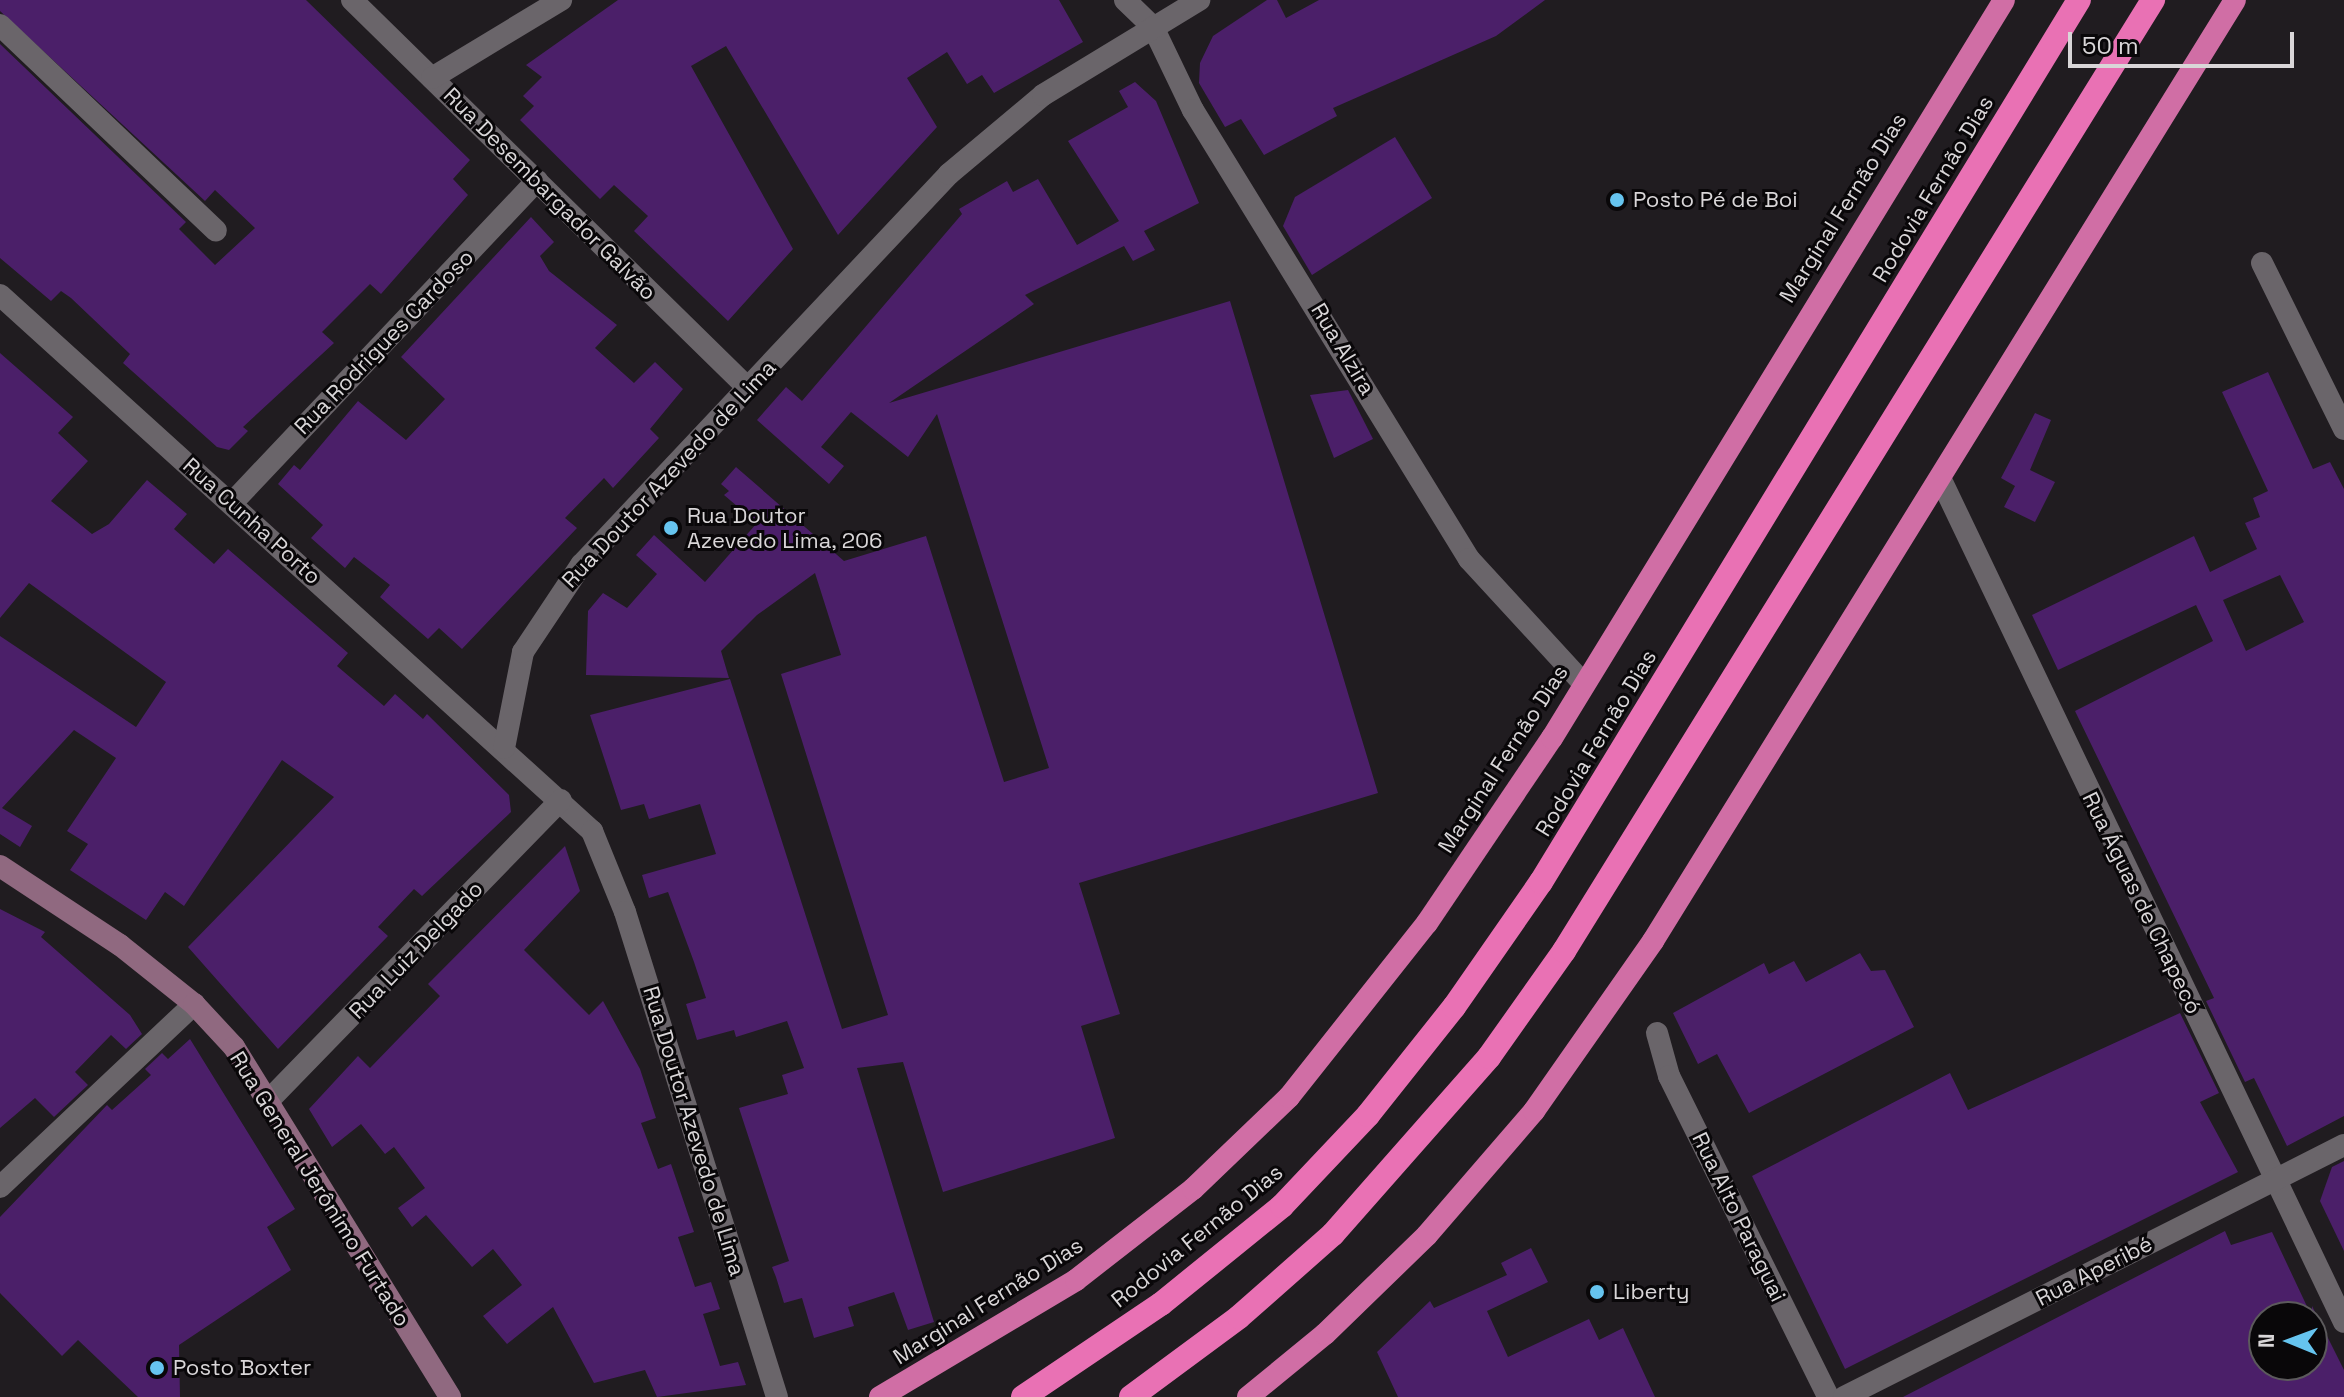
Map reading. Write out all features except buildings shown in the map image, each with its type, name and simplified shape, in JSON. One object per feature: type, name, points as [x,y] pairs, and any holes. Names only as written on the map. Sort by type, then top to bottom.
[{"type":"highway","name":"Marginal Fernão Dias","points":[[880,1397],[1076,1280],[1193,1189],[1289,1097],[1427,923],[1584,684],[2004,0]]},
{"type":"highway","name":"Rodovia Fernão Dias","points":[[1023,1397],[1161,1304],[1282,1206],[1368,1115],[1454,1007],[1541,882],[2079,0]]},
{"type":"highway","points":[[1131,1397],[1239,1317],[1333,1234],[1489,1057],[1564,951],[2153,0]]},
{"type":"highway","points":[[1248,1397],[1325,1334],[1427,1235],[1534,1111],[1653,941],[1942,482],[1967,430],[2235,0]]},
{"type":"main road","name":"Rua General Jerônimo Furtado","points":[[0,866],[120,945],[194,1004],[270,1099],[441,1391]]},
{"type":"street","name":"Rua Desembargador Galvão","points":[[352,0],[748,388]]},
{"type":"street","points":[[432,78],[561,0]]},
{"type":"street","name":"Rua Alzira","points":[[1125,0],[1153,27],[1193,110],[1469,559],[1584,684]]},
{"type":"street","name":"Rua Doutor Azevedo de Lima","points":[[777,1397],[625,912],[592,831],[504,748],[514,686],[533,630],[581,565],[949,174],[1043,95],[1199,0]]},
{"type":"street","points":[[0,25],[216,231]]},
{"type":"street","name":"Rua Rodrigues Cardoso","points":[[232,503],[537,180]]},
{"type":"street","points":[[2262,263],[2344,429]]},
{"type":"street","name":"Rua Cunha Porto","points":[[0,295],[504,748]]},
{"type":"street","name":"Rua Águas de Chapecó","points":[[1942,482],[2344,1322]]},
{"type":"street","name":"Rua Luiz Delgado","points":[[270,1099],[561,800]]},
{"type":"street","points":[[0,1187],[194,1004]]},
{"type":"street","name":"Rua Alto Paraguai","points":[[1657,1033],[1669,1076],[1828,1397]]},
{"type":"street","name":"Rua Aperibé","points":[[1844,1397],[2344,1145]]},
{"type":"place","name":"Posto Pé de Boi","points":[[1617,200]]},
{"type":"place","name":"Rua Doutor Azevedo Lima, 206","points":[[671,528]]},
{"type":"place","name":"Liberty","points":[[1597,1292]]},
{"type":"place","name":"Posto Boxter","points":[[157,1368]]}]
